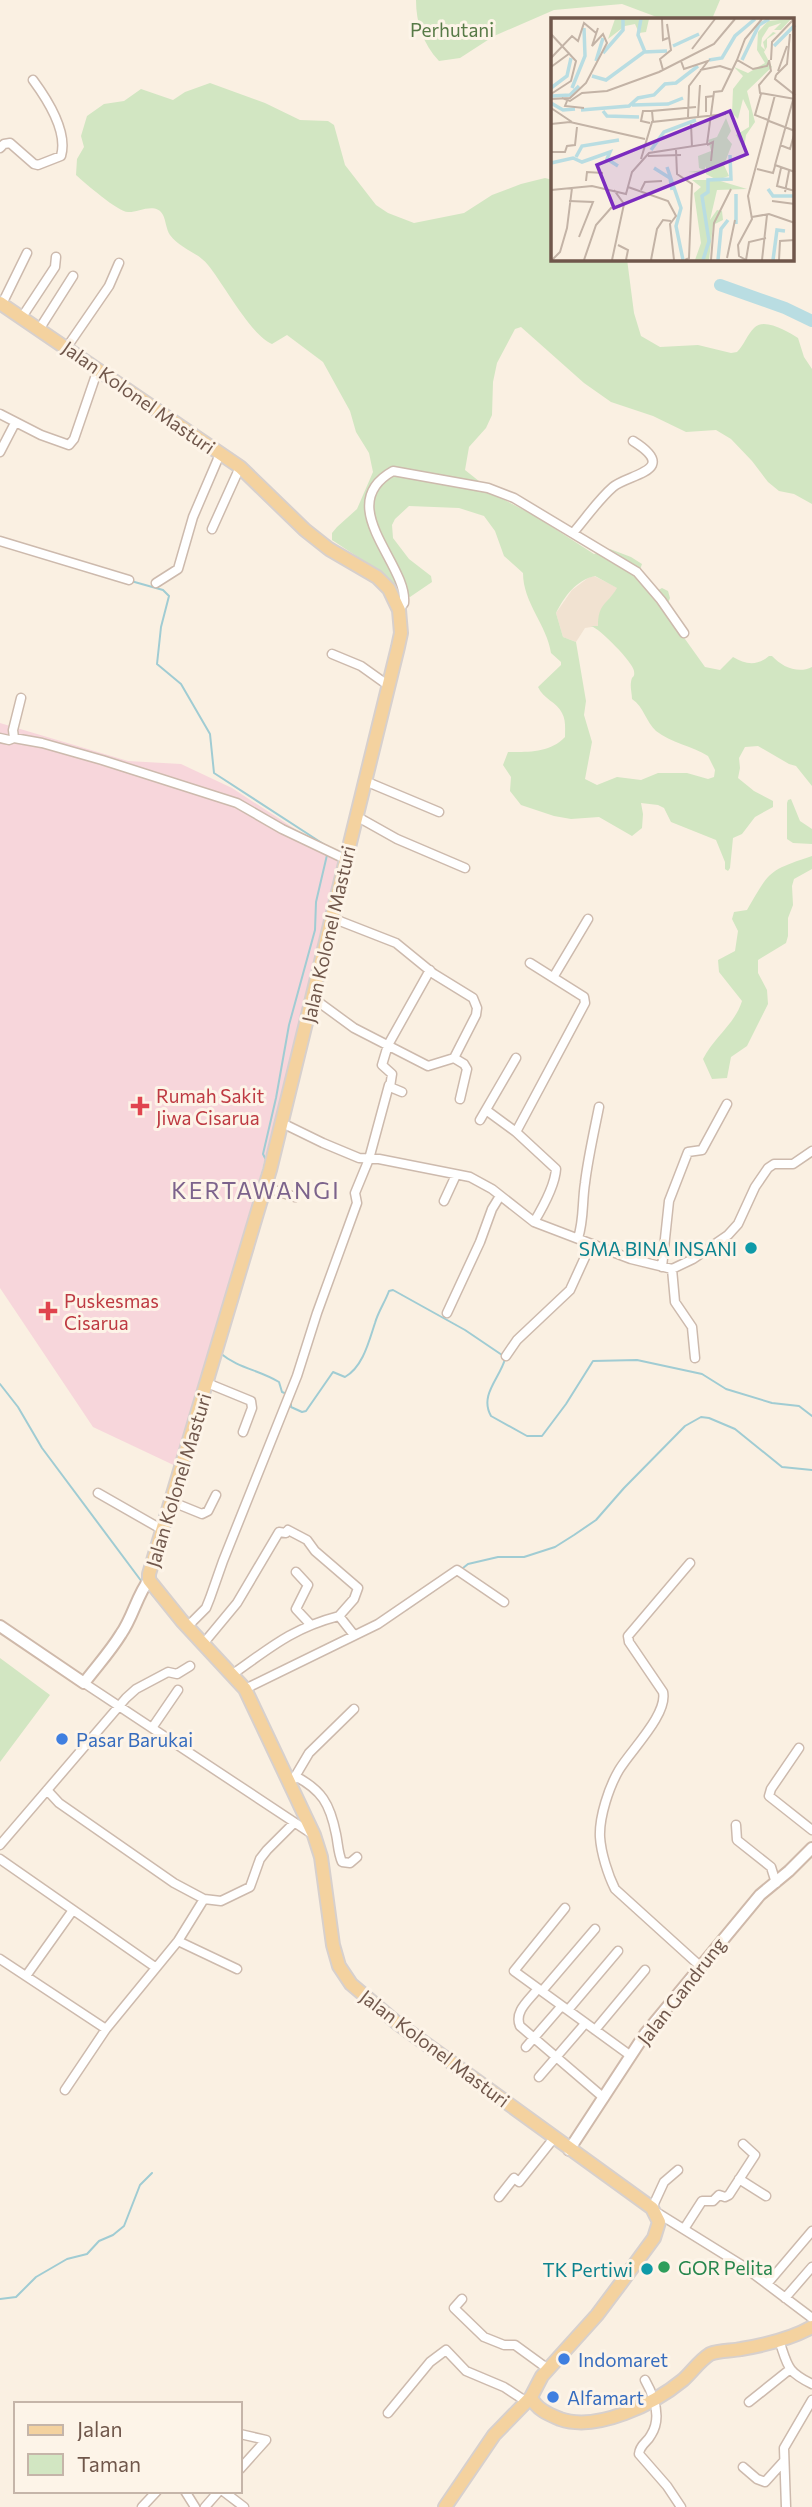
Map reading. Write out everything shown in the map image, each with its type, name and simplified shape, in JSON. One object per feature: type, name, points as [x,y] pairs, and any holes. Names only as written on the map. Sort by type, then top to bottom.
[{"type":"main road","name":"Jalan Kolonel Masturi","points":[[1,303],[240,467],[305,530],[329,549],[377,577],[389,589],[399,610],[401,633],[282,1123],[147,1583],[245,1689],[293,1781],[321,1857],[333,1945],[339,1966],[351,1984],[397,2023],[653,2209]]},
{"type":"main road","points":[[445,2507],[494,2435],[529,2399],[548,2369],[597,2315],[650,2243],[659,2222],[653,2209]]},
{"type":"main road","points":[[529,2399],[545,2412],[566,2421],[580,2423],[612,2418],[685,2378],[709,2355],[779,2340],[812,2327]]},
{"type":"street","points":[[0,148],[10,143],[38,165],[61,156],[63,150],[55,117],[49,101],[33,80]]},
{"type":"street","points":[[1,303],[27,253]]},
{"type":"street","points":[[22,317],[55,267],[56,257]]},
{"type":"street","points":[[67,347],[109,286],[119,263]]},
{"type":"street","points":[[40,328],[74,276]]},
{"type":"street","points":[[0,414],[69,445],[74,439],[98,369]]},
{"type":"street","points":[[0,452],[15,423]]},
{"type":"street","points":[[573,533],[612,488],[621,481],[642,475],[649,469],[651,460],[648,452],[633,441]]},
{"type":"street","points":[[156,583],[178,569],[193,517],[220,454]]},
{"type":"street","points":[[212,529],[240,467]]},
{"type":"street","points":[[399,610],[404,603],[403,589],[375,530],[370,511],[374,489],[393,471],[501,491],[637,572],[684,633]]},
{"type":"street","points":[[0,541],[129,580]]},
{"type":"street","points":[[332,653],[361,666],[389,685]]},
{"type":"street","points":[[14,738],[13,730],[21,698]]},
{"type":"street","points":[[0,738],[42,743],[237,803],[282,830],[345,859]]},
{"type":"street","points":[[365,781],[439,812]]},
{"type":"street","points":[[356,817],[397,839],[465,868]]},
{"type":"street","points":[[313,998],[354,1028],[428,1066],[454,1058],[476,1015],[477,1008],[473,998],[430,970],[392,940],[331,918]]},
{"type":"street","points":[[554,976],[588,919]]},
{"type":"street","points":[[516,1132],[584,1009],[584,997],[530,963]]},
{"type":"street","points":[[187,1627],[206,1608],[211,1598],[223,1561],[298,1376],[317,1313],[357,1203],[355,1191],[369,1159],[392,1074],[382,1065],[388,1045],[430,970]]},
{"type":"street","points":[[454,1058],[467,1069],[460,1098]]},
{"type":"street","points":[[480,1120],[516,1058]]},
{"type":"street","points":[[389,1085],[391,1089],[402,1092]]},
{"type":"street","points":[[662,1267],[669,1201],[688,1152],[702,1150],[727,1104]]},
{"type":"street","points":[[578,1238],[583,1224],[584,1184],[598,1107]]},
{"type":"street","points":[[486,1110],[516,1132],[556,1169],[542,1209],[534,1222]]},
{"type":"street","points":[[282,1123],[359,1158],[481,1182],[534,1222],[631,1259],[672,1269],[713,1246],[738,1224],[755,1186],[768,1168],[774,1164],[793,1164],[812,1151]]},
{"type":"street","points":[[444,1201],[456,1175]]},
{"type":"street","points":[[265,1187],[295,1198]]},
{"type":"street","points":[[447,1313],[500,1196]]},
{"type":"street","points":[[506,1356],[517,1340],[570,1290],[590,1244]]},
{"type":"street","points":[[672,1269],[675,1302],[692,1327],[695,1358]]},
{"type":"street","points":[[207,1383],[251,1401],[253,1408],[243,1432]]},
{"type":"street","points":[[98,1493],[161,1529]]},
{"type":"street","points":[[170,1501],[202,1514],[208,1511],[216,1495]]},
{"type":"street","points":[[204,1644],[237,1603],[281,1531],[286,1533],[288,1530],[307,1540],[315,1551],[358,1588],[354,1600],[339,1616],[310,1624],[275,1643],[233,1674]]},
{"type":"street","points":[[690,1563],[628,1636],[629,1642],[663,1692],[665,1700],[660,1712],[618,1771],[609,1793],[600,1837],[610,1880],[615,1889],[700,1966]]},
{"type":"street","points":[[245,1689],[385,1620],[457,1570],[504,1602]]},
{"type":"street","points":[[296,1572],[308,1585],[296,1609],[310,1624]]},
{"type":"street","points":[[84,1684],[121,1635],[147,1583]]},
{"type":"street","points":[[339,1616],[354,1635]]},
{"type":"street","points":[[0,1626],[314,1835]]},
{"type":"street","points":[[0,1845],[119,1705],[136,1689],[168,1672],[177,1674],[190,1666]]},
{"type":"street","points":[[152,1728],[178,1690]]},
{"type":"street","points":[[354,1709],[309,1753],[293,1781],[311,1784],[324,1797],[336,1831],[342,1862],[350,1863],[357,1857]]},
{"type":"street","points":[[799,1748],[769,1796],[812,1830]]},
{"type":"street","points":[[47,1790],[59,1803],[174,1883],[204,1899],[221,1901],[250,1887],[260,1859],[294,1823]]},
{"type":"street","points":[[736,1825],[737,1840],[771,1867],[776,1883]]},
{"type":"street","name":"Jalan Gandrung","points":[[569,2150],[645,2034],[700,1966],[760,1895],[811,1851]]},
{"type":"street","points":[[0,1858],[155,1967]]},
{"type":"street","points":[[65,2090],[106,2029],[178,1941],[204,1899]]},
{"type":"street","points":[[565,1909],[514,1971],[631,2056]]},
{"type":"street","points":[[26,1976],[73,1910]]},
{"type":"street","points":[[595,1929],[522,2007],[518,2017],[520,2026],[604,2098]]},
{"type":"street","points":[[178,1941],[237,1969]]},
{"type":"street","points":[[526,2046],[618,1951]]},
{"type":"street","points":[[0,1959],[106,2029]]},
{"type":"street","points":[[595,2029],[645,1970]]},
{"type":"street","points":[[539,2077],[583,2026]]},
{"type":"street","points":[[499,2197],[514,2178],[519,2182],[554,2138]]},
{"type":"street","points":[[684,2229],[702,2201],[713,2200],[719,2195],[727,2197],[755,2155],[743,2144]]},
{"type":"street","points":[[678,2170],[664,2182],[653,2209],[743,2266],[812,2318]]},
{"type":"street","points":[[739,2179],[766,2196]]},
{"type":"street","points":[[767,2284],[812,2231]]},
{"type":"street","points":[[785,2298],[812,2267]]},
{"type":"street","points":[[462,2299],[454,2308],[478,2333],[499,2343],[515,2345],[548,2369]]},
{"type":"street","points":[[779,2340],[789,2370],[800,2380],[812,2384]]},
{"type":"street","points":[[388,2413],[430,2362],[446,2350],[466,2371],[529,2399]]},
{"type":"street","points":[[749,2402],[789,2370]]},
{"type":"street","points":[[645,2380],[648,2398],[657,2421],[652,2434],[640,2447],[639,2454],[681,2507]]},
{"type":"street","points":[[786,2507],[785,2443],[812,2400]]},
{"type":"street","points":[[242,2434],[266,2440],[242,2467]]},
{"type":"street","points":[[743,2467],[765,2483],[784,2461]]},
{"type":"street","points":[[142,2507],[155,2493]]},
{"type":"street","points":[[205,2507],[219,2493]]},
{"type":"street","points":[[224,2493],[244,2507]]},
{"type":"shaded area","points":[[594,576],[618,588],[598,626],[585,628],[576,642],[563,637],[556,613],[572,590]]},
{"type":"shaded area","name":"Rumah Sakit Jiwa Cisarua","points":[[0,723],[128,761],[181,764],[232,788],[344,861],[182,1469],[93,1427],[0,1288]]},
{"type":"green space","name":"Perhutani","points":[[416,0],[720,0],[712,18],[659,18],[622,4],[554,10],[494,36],[460,58],[439,61],[429,48],[417,17]]},
{"type":"green space","points":[[210,83],[265,103],[300,120],[328,121],[334,125],[345,165],[376,205],[414,223],[464,213],[492,195],[521,184],[545,178],[551,180],[551,261],[627,261],[634,313],[641,336],[660,347],[698,345],[731,353],[737,352],[758,325],[770,325],[798,338],[804,357],[812,369],[812,504],[794,494],[779,491],[731,439],[716,430],[686,432],[653,416],[611,402],[584,383],[521,327],[515,329],[497,363],[493,382],[492,415],[486,428],[469,447],[465,470],[499,497],[535,516],[594,554],[610,549],[642,564],[637,578],[648,589],[654,591],[662,588],[668,591],[670,598],[665,611],[705,667],[720,670],[733,657],[751,663],[772,656],[790,668],[801,670],[812,667],[812,786],[796,766],[758,746],[745,747],[739,758],[738,778],[773,801],[773,807],[755,817],[742,834],[733,838],[728,871],[716,840],[671,822],[664,808],[658,805],[641,803],[642,828],[632,836],[599,817],[571,819],[521,805],[510,791],[511,777],[503,765],[508,752],[553,746],[565,737],[565,722],[557,706],[543,695],[538,687],[561,662],[551,653],[527,594],[523,573],[504,556],[495,531],[484,516],[459,508],[409,506],[392,525],[393,538],[409,559],[431,576],[432,582],[410,597],[379,571],[332,540],[332,533],[357,509],[373,472],[369,453],[356,432],[350,411],[323,362],[287,335],[272,344],[264,339],[247,321],[208,265],[170,235],[160,211],[151,208],[123,211],[76,175],[77,159],[84,147],[81,136],[87,116],[104,104],[124,101],[141,89],[173,100],[185,92]],"holes":[[[595,576],[617,588],[601,608],[598,626],[591,626],[615,646],[632,667],[632,699],[656,731],[708,756],[715,770],[714,777],[708,779],[687,773],[658,773],[641,780],[617,777],[597,785],[585,779],[592,742],[584,715],[586,701],[576,642],[563,637],[556,613],[571,590],[582,581]]]},
{"type":"green space","points":[[791,799],[800,821],[812,829],[812,844],[793,843],[787,839],[787,803]]},
{"type":"green space","points":[[812,856],[812,869],[794,879],[793,905],[788,918],[786,943],[758,960],[758,973],[767,990],[768,1004],[747,1046],[731,1057],[727,1078],[712,1079],[703,1059],[734,1017],[742,1001],[719,972],[718,960],[735,951],[738,931],[732,919],[734,912],[747,910],[771,874],[786,865]]},
{"type":"green space","points":[[0,1658],[50,1695],[0,1762]]},
{"type":"waterway","points":[[720,285],[785,308],[812,321]]},
{"type":"waterway","points":[[131,581],[163,590],[169,596],[161,627],[157,664],[181,684],[210,734],[214,773],[328,847]]},
{"type":"waterway","points":[[266,1160],[263,1154],[289,1025],[315,930],[316,902],[327,855]]},
{"type":"waterway","points":[[291,1403],[291,1407],[306,1411],[333,1372],[345,1377],[351,1373],[364,1353],[389,1291],[393,1290],[465,1330],[502,1355]]},
{"type":"waterway","points":[[220,1353],[279,1382],[282,1392],[287,1394]]},
{"type":"waterway","points":[[505,1359],[489,1394],[488,1408],[491,1416],[527,1436],[542,1436],[593,1361],[637,1360],[702,1374],[726,1389],[772,1403],[799,1406],[812,1416]]},
{"type":"waterway","points":[[0,1384],[18,1407],[42,1448],[142,1582]]},
{"type":"waterway","points":[[463,1568],[468,1564],[498,1557],[524,1557],[555,1547],[574,1535],[596,1520],[685,1426],[701,1417],[735,1429],[782,1467],[812,1470]]},
{"type":"waterway","points":[[406,1610],[439,1587]]},
{"type":"waterway","points":[[148,1589],[167,1612]]},
{"type":"waterway","points":[[227,1678],[235,1687]]},
{"type":"waterway","points":[[0,2299],[16,2297],[36,2277],[67,2259],[87,2254],[99,2241],[124,2226],[140,2185],[152,2173]]},
{"type":"place","name":"Rumah Sakit Jiwa Cisarua","points":[[140,1106]]},
{"type":"place","name":"SMA BINA INSANI","points":[[751,1248]]},
{"type":"place","name":"Puskesmas Cisarua","points":[[48,1311]]},
{"type":"place","name":"Pasar Barukai","points":[[62,1739]]},
{"type":"place","name":"GOR Pelita","points":[[664,2267]]},
{"type":"place","name":"TK Pertiwi","points":[[647,2269]]},
{"type":"place","name":"Indomaret","points":[[564,2359]]},
{"type":"place","name":"Alfamart","points":[[553,2397]]},
{"type":"district","name":"KERTAWANGI","points":[[256,1190]]}]
